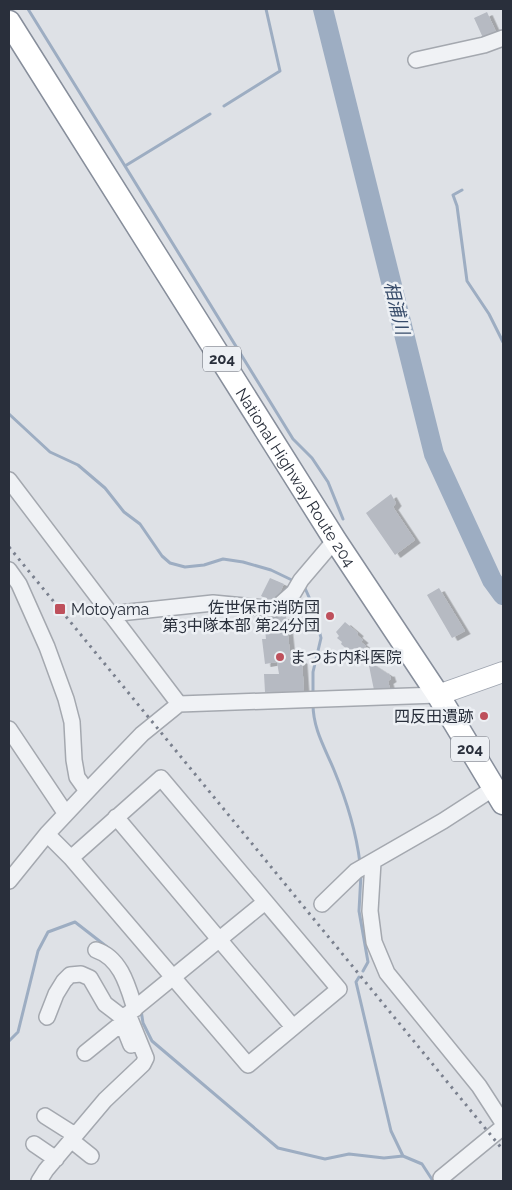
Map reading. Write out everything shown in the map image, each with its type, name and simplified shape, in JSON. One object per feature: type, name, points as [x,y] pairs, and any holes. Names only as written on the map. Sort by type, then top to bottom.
[{"type":"highway","name":"National Highway Route 204","points":[[9,22],[335,540],[438,695],[498,795]]},
{"type":"main road","points":[[438,695],[497,675]]},
{"type":"street","points":[[416,60],[484,45],[503,38]]},
{"type":"street","points":[[9,480],[179,704]]},
{"type":"street","points":[[110,614],[213,603],[275,609],[298,586],[335,540]]},
{"type":"street","points":[[9,570],[19,584],[47,647],[66,699],[72,722],[77,777],[87,792]]},
{"type":"street","points":[[9,881],[47,834],[142,734],[179,704],[438,695]]},
{"type":"street","points":[[9,729],[66,814]]},
{"type":"street","points":[[47,834],[71,858],[248,1065],[338,989],[161,778],[71,858]]},
{"type":"street","points":[[322,904],[356,871],[443,821],[498,795]]},
{"type":"street","points":[[116,817],[293,1027]]},
{"type":"street","points":[[373,862],[370,911],[374,942],[387,973],[478,1086],[503,1125],[441,1180]]},
{"type":"street","points":[[47,1017],[56,994],[64,981],[70,975],[81,974],[90,978],[105,1004],[122,1017],[136,1009],[265,902]]},
{"type":"street","points":[[39,1181],[105,1100],[146,1058],[136,1009],[128,986],[118,967],[106,954],[96,950]]},
{"type":"street","points":[[85,1053],[117,1027],[124,1030],[135,1054],[144,1062]]},
{"type":"street","points":[[45,1116],[92,1156]]},
{"type":"street","points":[[34,1144],[56,1159]]},
{"type":"building","points":[[487,12],[497,34],[484,40],[474,18]]},
{"type":"building","points":[[391,494],[396,503],[393,507],[415,540],[395,555],[366,513]]},
{"type":"building","points":[[270,578],[284,584],[275,603],[261,596]]},
{"type":"building","points":[[439,588],[465,631],[452,638],[427,595]]},
{"type":"building","name":"まつお内科医院","points":[[286,616],[290,653],[302,661],[304,691],[265,692],[264,674],[279,674],[277,662],[265,664],[262,639],[266,639],[264,618]]},
{"type":"building","points":[[345,622],[358,633],[357,635],[363,640],[361,642],[366,646],[364,648],[359,647],[355,651],[353,649],[350,652],[341,644],[342,642],[337,638],[339,636],[336,632]]},
{"type":"building","points":[[368,661],[389,673],[391,679],[388,681],[390,689],[374,690]]},
{"type":"waterway","points":[[28,9],[125,166],[210,114]]},
{"type":"waterway","points":[[224,106],[280,71],[266,9]]},
{"type":"waterway","name":"相浦川","points":[[323,9],[434,454],[492,580],[503,595]]},
{"type":"waterway","points":[[125,166],[293,439],[312,458],[328,482],[343,519]]},
{"type":"waterway","points":[[462,190],[453,195],[457,206],[467,281],[489,314],[503,342]]},
{"type":"waterway","points":[[9,414],[50,452],[78,465],[105,488],[124,512],[140,524],[162,556],[170,563],[185,567],[204,565],[223,559],[243,562],[271,570],[296,582]]},
{"type":"waterway","points":[[304,586],[313,606],[321,638],[313,672],[313,696]]},
{"type":"waterway","points":[[313,704],[317,730],[350,815],[360,863]]},
{"type":"waterway","points":[[361,874],[359,911],[368,962],[363,971]]},
{"type":"waterway","points":[[9,1041],[18,1032],[38,951],[48,932],[75,922],[111,950]]},
{"type":"waterway","points":[[359,977],[356,982],[391,1131],[403,1156]]},
{"type":"waterway","points":[[141,1010],[143,1023],[152,1041],[278,1148],[325,1159],[349,1154],[384,1158],[403,1156],[422,1164],[433,1181]]},
{"type":"railway","points":[[9,547],[503,1150]]},
{"type":"place","name":"Motoyama","points":[[60,609]]},
{"type":"place","name":"佐世保市消防団 第3中隊本部 第24分団","points":[[330,616]]},
{"type":"place","name":"まつお内科医院","points":[[280,657]]},
{"type":"place","name":"四反田遺跡","points":[[484,716]]}]
